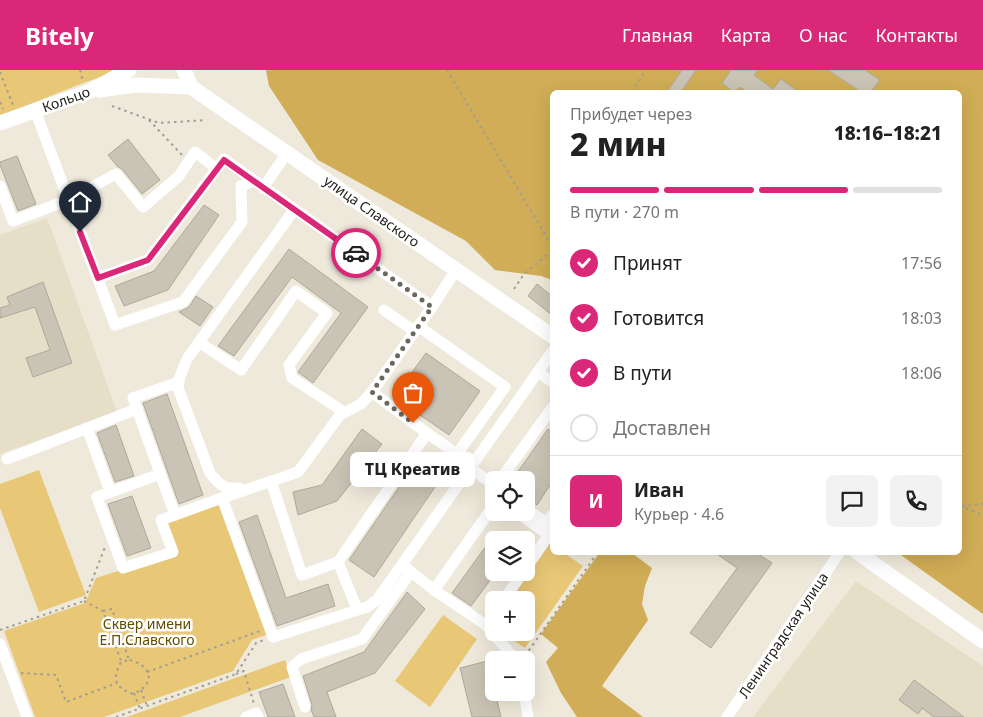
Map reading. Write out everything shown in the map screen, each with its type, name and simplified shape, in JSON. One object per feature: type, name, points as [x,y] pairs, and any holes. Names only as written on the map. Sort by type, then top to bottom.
[{"type":"main road","name":"Кольцо","points":[[2,119],[35,110],[129,70]]},
{"type":"main road","points":[[86,87],[136,85],[190,86],[184,70]]},
{"type":"main road","name":"улица Славского","points":[[190,86],[550,335]]},
{"type":"main road","points":[[862,555],[983,641]]},
{"type":"street","points":[[35,110],[115,325],[183,302],[242,222],[241,186],[258,184],[287,153]]},
{"type":"street","points":[[0,186],[13,221],[68,200],[116,174],[143,206],[179,176],[196,152],[217,169]]},
{"type":"street","points":[[98,278],[148,260],[224,160],[432,307]]},
{"type":"street","points":[[250,488],[227,489],[219,484],[210,473],[178,388],[187,359],[294,210]]},
{"type":"street","points":[[160,474],[97,496],[123,568],[173,552],[161,520],[298,472],[340,415],[361,404],[372,392],[456,270]]},
{"type":"street","points":[[200,343],[241,370],[296,291],[327,312],[289,366],[292,378],[344,412]]},
{"type":"street","points":[[384,310],[416,328],[520,398]]},
{"type":"street","points":[[222,498],[271,632],[367,606],[377,600],[550,355]]},
{"type":"street","points":[[538,372],[550,381]]},
{"type":"street","points":[[175,515],[133,398],[179,382]]},
{"type":"street","points":[[372,392],[457,454],[505,387]]},
{"type":"street","points":[[7,459],[137,409]]},
{"type":"street","points":[[506,471],[550,411]]},
{"type":"street","points":[[87,428],[110,491]]},
{"type":"street","points":[[271,481],[302,575],[338,562],[427,433]]},
{"type":"street","points":[[470,468],[485,479]]},
{"type":"street","points":[[535,514],[547,523],[550,518]]},
{"type":"street","points":[[434,590],[485,518]]},
{"type":"street","points":[[529,521],[549,535],[535,555]]},
{"type":"street","name":"Ленинградская улица","points":[[727,717],[838,555]]},
{"type":"street","points":[[338,562],[357,609]]},
{"type":"street","points":[[402,565],[434,590],[485,624]]},
{"type":"street","points":[[305,707],[292,667],[301,659],[362,639],[411,572]]},
{"type":"street","points":[[500,641],[508,651]]},
{"type":"street","points":[[0,644],[27,717]]},
{"type":"street","points":[[525,701],[528,717]]},
{"type":"path","points":[[80,70],[86,87]]},
{"type":"path","points":[[447,70],[550,243]]},
{"type":"path","points":[[633,90],[646,70]]},
{"type":"path","points":[[0,72],[16,110]]},
{"type":"path","points":[[0,102],[2,119]]},
{"type":"path","points":[[112,106],[159,123],[206,120]]},
{"type":"path","points":[[147,118],[189,162]]},
{"type":"path","points":[[514,289],[524,274],[550,253]]},
{"type":"path","points":[[962,506],[983,504]]},
{"type":"path","points":[[962,507],[983,515]]},
{"type":"path","points":[[84,601],[110,533]]},
{"type":"path","points":[[528,651],[596,555]]},
{"type":"path","points":[[0,630],[84,601],[103,612],[121,662],[115,678],[118,686],[124,691],[133,694],[141,690],[147,682],[148,675],[145,667],[139,662],[129,660],[121,662]]},
{"type":"path","points":[[103,612],[112,609],[129,660]]},
{"type":"path","points":[[147,672],[271,632]]},
{"type":"path","points":[[236,674],[256,643],[271,632]]},
{"type":"path","points":[[116,717],[244,671],[253,716]]},
{"type":"path","points":[[11,673],[56,675],[66,702],[117,682]]},
{"type":"path","points":[[141,690],[147,706]]},
{"type":"path","points":[[134,693],[140,709]]},
{"type":"shaded area","points":[[266,70],[983,70],[983,614],[901,555],[962,555],[962,90],[550,90],[550,279],[541,276],[495,270],[466,241],[318,160],[269,86]]},
{"type":"shaded area","points":[[47,218],[117,412],[0,454],[0,235]]},
{"type":"shaded area","points":[[598,555],[635,555],[652,568],[645,586],[642,604],[648,620],[602,686],[643,717],[577,717],[561,693],[546,662],[558,648],[541,634]]},
{"type":"shaded area","points":[[856,581],[983,666],[983,717],[753,717]]},
{"type":"green space","points":[[0,70],[115,70],[107,75],[0,116]]},
{"type":"green space","points":[[39,470],[86,595],[39,612],[0,508],[0,484]]},
{"type":"green space","name":"Сквер имени Е.П.Славского","points":[[220,502],[269,634],[252,640],[233,671],[104,717],[35,717],[4,631],[85,603],[96,578],[178,552],[166,522]]},
{"type":"green space","points":[[550,542],[550,555],[567,555],[583,566],[535,634],[535,591],[516,591],[523,581],[535,581],[535,564]]},
{"type":"green space","points":[[443,615],[477,639],[430,707],[395,681]]},
{"type":"green space","points":[[514,641],[530,641],[525,648]]},
{"type":"green space","points":[[285,660],[291,677],[180,717],[127,717]]},
{"type":"building","points":[[682,70],[696,70],[682,90],[668,90]]},
{"type":"building","points":[[731,70],[758,70],[754,75],[773,89],[781,79],[796,90],[745,90],[740,87],[736,90],[731,90],[722,83]]},
{"type":"building","points":[[828,70],[865,70],[880,80],[872,90],[858,90]]},
{"type":"building","points":[[128,139],[160,180],[142,194],[108,155]]},
{"type":"building","points":[[17,156],[36,204],[18,211],[0,165],[0,162]]},
{"type":"building","points":[[204,205],[219,215],[168,290],[124,306],[115,286],[154,271]]},
{"type":"building","points":[[289,249],[368,307],[313,383],[298,372],[341,313],[292,277],[234,356],[218,346]]},
{"type":"building","points":[[43,282],[72,363],[33,377],[26,358],[50,350],[35,307],[0,318],[0,308],[10,305],[7,297]]},
{"type":"building","points":[[537,284],[550,294],[550,313],[528,296]]},
{"type":"building","points":[[196,296],[213,307],[200,326],[179,312],[189,307]]},
{"type":"building","points":[[426,353],[480,391],[449,435],[394,397]]},
{"type":"building","points":[[167,394],[203,495],[179,504],[143,403]]},
{"type":"building","points":[[116,425],[134,476],[115,482],[97,433]]},
{"type":"building","points":[[362,429],[382,444],[337,501],[298,515],[293,492],[322,485]]},
{"type":"building","points":[[548,429],[550,430],[550,485],[537,505],[535,504],[535,471],[518,471]]},
{"type":"building","points":[[419,458],[443,475],[374,577],[349,560]]},
{"type":"building","points":[[132,496],[151,548],[127,556],[108,504]]},
{"type":"building","points":[[257,515],[286,598],[328,584],[335,606],[277,626],[239,522]]},
{"type":"building","points":[[485,547],[485,581],[490,581],[471,606],[452,593]]},
{"type":"building","points":[[718,555],[760,555],[772,563],[711,648],[690,633],[737,568]]},
{"type":"building","points":[[407,592],[425,609],[375,673],[327,692],[336,717],[314,717],[303,676],[364,652]]},
{"type":"building","points":[[485,662],[485,701],[497,701],[501,717],[472,717],[460,668]]},
{"type":"building","points":[[914,680],[964,717],[934,717],[922,708],[918,714],[899,700]]},
{"type":"building","points":[[283,684],[295,717],[268,717],[259,692]]},
{"type":"way so far","points":[[356,253],[432,307],[372,392],[413,423]]},
{"type":"place","name":"ТЦ Креатив","points":[[413,423]]},
{"type":"route","points":[[80,232],[98,278],[148,260],[224,160],[356,253]]}]
